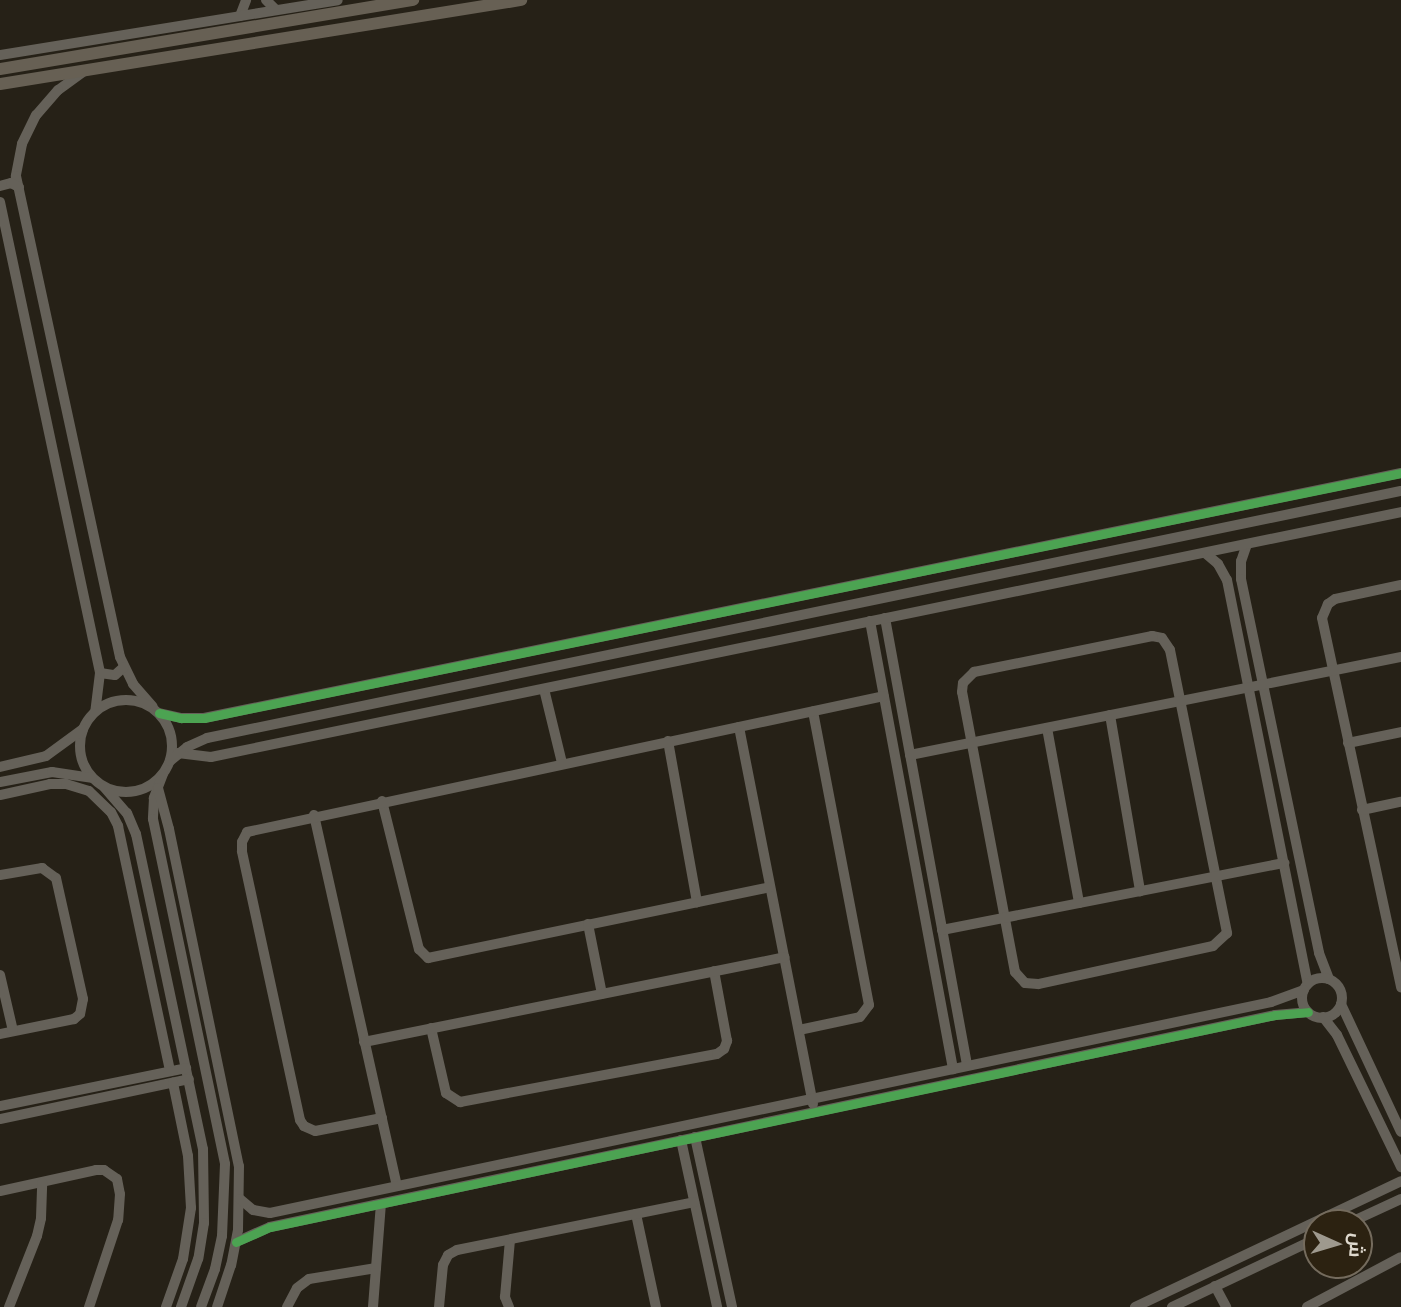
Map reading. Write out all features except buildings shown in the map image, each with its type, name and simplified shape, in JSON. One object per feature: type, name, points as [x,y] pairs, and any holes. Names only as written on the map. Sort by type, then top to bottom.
[{"type":"main road","points":[[0,54],[2,68],[413,0]]},
{"type":"main road","points":[[0,84],[521,0]]},
{"type":"street","points":[[240,16],[246,0]]},
{"type":"street","points":[[266,0],[276,10]]},
{"type":"street","points":[[0,54],[338,0]]},
{"type":"street","points":[[87,69],[58,90],[31,124],[19,155],[16,176],[124,667],[171,735],[174,757]]},
{"type":"street","points":[[0,186],[11,183],[19,187]]},
{"type":"street","points":[[0,202],[100,673],[95,711]]},
{"type":"street","points":[[0,767],[46,756],[83,729],[95,711],[110,702],[128,699],[181,718],[204,718],[1401,473]]},
{"type":"street","points":[[201,1307],[215,1269],[223,1224],[223,1149],[155,830],[153,808],[158,788],[174,757],[207,738],[1401,491]]},
{"type":"street","points":[[174,757],[211,757],[1401,512]]},
{"type":"street","points":[[1247,544],[1241,561],[1241,579],[1319,953],[1329,979],[1341,991],[1341,1004],[1401,1132]]},
{"type":"street","points":[[1205,553],[1218,564],[1227,580],[1285,863],[1306,987],[1303,1000],[1308,1012]]},
{"type":"street","points":[[1401,585],[1335,599],[1328,604],[1323,622],[1401,988]]},
{"type":"street","points":[[885,618],[967,1066]]},
{"type":"street","points":[[870,621],[953,1069]]},
{"type":"street","points":[[1157,636],[1169,645],[1227,928],[1218,944],[1038,984],[1025,983],[1018,976],[1005,918],[972,743],[962,692],[965,680],[970,674],[1142,637],[1157,636]]},
{"type":"street","points":[[910,755],[1401,657]]},
{"type":"street","points":[[100,673],[115,675],[124,667]]},
{"type":"street","points":[[544,689],[562,764]]},
{"type":"street","points":[[382,1118],[315,1131],[307,1129],[300,1120],[242,842],[251,829],[884,696]]},
{"type":"street","points":[[799,1030],[860,1017],[869,1005],[813,711]]},
{"type":"street","points":[[1110,715],[1140,891]]},
{"type":"street","points":[[738,727],[815,1112]]},
{"type":"street","points":[[1047,728],[1079,903]]},
{"type":"street","points":[[83,729],[82,760],[92,778],[104,787],[127,813],[136,834],[203,1149],[204,1223],[198,1259],[181,1307]]},
{"type":"street","points":[[1348,743],[1401,732]]},
{"type":"street","points":[[668,741],[697,902]]},
{"type":"street","points":[[0,782],[52,772],[92,778]]},
{"type":"street","points":[[104,787],[122,792],[141,790],[163,774]]},
{"type":"street","points":[[0,795],[50,784],[66,784],[96,796],[111,812],[118,826],[170,1071]]},
{"type":"street","points":[[158,788],[168,822],[233,1133],[240,1199],[236,1242],[217,1307]]},
{"type":"street","points":[[382,801],[419,949],[425,957],[434,959],[770,887]]},
{"type":"street","points":[[1362,810],[1401,802]]},
{"type":"street","points":[[314,815],[397,1186]]},
{"type":"street","points":[[942,930],[1285,863]]},
{"type":"street","points":[[0,875],[43,868],[56,878],[83,999],[83,1007],[74,1019],[0,1034]]},
{"type":"street","points":[[588,924],[602,994]]},
{"type":"street","points":[[365,1042],[784,957]]},
{"type":"street","points":[[430,1028],[446,1093],[453,1100],[460,1102],[717,1054],[724,1049],[727,1041],[714,971]]},
{"type":"street","points":[[0,975],[13,1031]]},
{"type":"street","points":[[240,1199],[253,1210],[270,1213],[1271,1002],[1306,987],[1316,979],[1329,979]]},
{"type":"street","points":[[1324,1017],[1334,1013],[1341,1004]]},
{"type":"street","points":[[236,1242],[270,1227],[1275,1015],[1308,1012],[1324,1017],[1335,1030],[1401,1167]]},
{"type":"street","points":[[0,1106],[186,1068]]},
{"type":"street","points":[[0,1119],[189,1079]]},
{"type":"street","points":[[166,1307],[183,1259],[191,1208],[188,1156],[173,1083]]},
{"type":"street","points":[[1390,1109],[1401,1119]]},
{"type":"street","points":[[695,1137],[732,1307]]},
{"type":"street","points":[[681,1140],[717,1307]]},
{"type":"street","points":[[0,1191],[104,1170],[117,1179],[120,1186],[120,1205],[114,1238],[89,1307]]},
{"type":"street","points":[[1135,1307],[1401,1181]]},
{"type":"street","points":[[9,1307],[37,1236],[42,1210],[42,1183]]},
{"type":"street","points":[[1373,1212],[1401,1199]]},
{"type":"street","points":[[439,1307],[443,1265],[449,1255],[457,1250],[694,1202]]},
{"type":"street","points":[[373,1307],[381,1204]]},
{"type":"street","points":[[636,1214],[656,1307]]},
{"type":"street","points":[[204,1223],[223,1224]]},
{"type":"street","points":[[509,1240],[505,1297],[509,1307]]},
{"type":"street","points":[[1172,1307],[1303,1245]]},
{"type":"street","points":[[1307,1307],[1401,1257]]},
{"type":"street","points":[[287,1307],[297,1288],[309,1279],[376,1268]]},
{"type":"street","points":[[1215,1286],[1226,1307]]},
{"type":"cycle path","points":[[159,713],[181,718],[204,718],[1401,473]]},
{"type":"cycle path","points":[[236,1242],[270,1227],[1275,1015],[1308,1012]]}]
